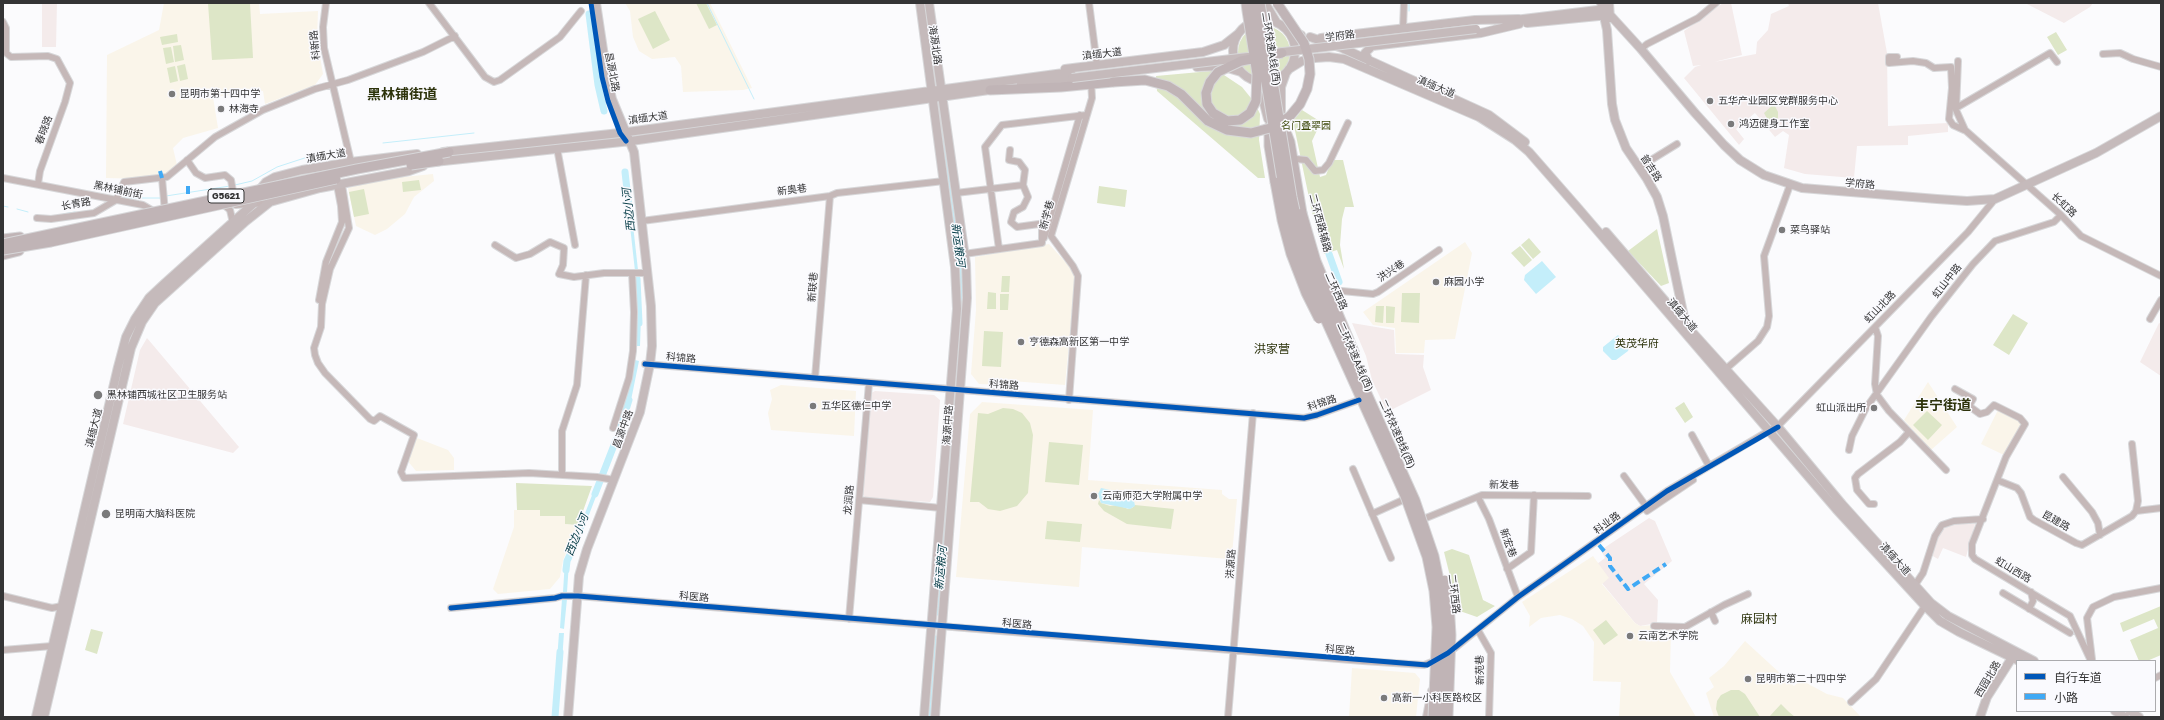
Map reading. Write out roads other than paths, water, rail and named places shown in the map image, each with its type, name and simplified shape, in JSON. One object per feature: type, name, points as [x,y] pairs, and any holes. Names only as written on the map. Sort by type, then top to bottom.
[{"type":"highway","points":[[1246,3],[1252,46],[1254,53],[1255,60],[1257,74],[1256,100],[1250,113],[1240,120],[1226,121],[1213,114],[1207,104],[1206,93],[1210,82],[1218,72],[1237,62],[1248,60],[1255,58],[1282,53]]},
{"type":"highway","name":"二环快速A线(西)","points":[[1253,3],[1284,199],[1294,239],[1311,286],[1411,510],[1429,564],[1434,591],[1437,627],[1433,717]]},
{"type":"highway","name":"二环快速B线(西)","points":[[1260,3],[1292,198],[1300,237],[1315,279],[1426,523],[1437,569],[1443,611],[1444,658],[1440,717]]},
{"type":"highway","points":[[989,86],[1145,80],[1168,86],[1180,94],[1208,121],[1227,130],[1252,133],[1274,127],[1286,120],[1300,104],[1307,89],[1310,69],[1304,43],[1277,3]]},
{"type":"highway","points":[[1283,124],[1290,142],[1302,213],[1316,261],[1352,344],[1374,408]]},
{"type":"highway","points":[[1269,127],[1269,148],[1285,234],[1301,280],[1359,396]]},
{"type":"highway","name":"G5621","points":[[3,250],[350,170],[449,152]]},
{"type":"highway","name":"G5621","points":[[3,244],[51,238],[344,178],[439,161]]},
{"type":"highway","points":[[3,239],[51,238]]},
{"type":"highway","points":[[3,255],[51,238]]},
{"type":"highway","points":[[1426,523],[1440,563],[1449,602],[1451,654],[1448,717]]},
{"type":"main road","name":"昌源北路","points":[[592,3],[602,77],[608,101],[622,132],[628,141]]},
{"type":"main road","name":"昌源北路","points":[[596,3],[607,76],[622,132]]},
{"type":"main road","name":"海源北路","points":[[920,3],[936,93]]},
{"type":"main road","name":"海源北路","points":[[929,3],[936,93]]},
{"type":"main road","points":[[1244,28],[1246,3]]},
{"type":"main road","points":[[1252,80],[1270,81],[1288,71],[1293,61],[1295,49],[1291,37],[1286,30],[1277,23],[1266,3]]},
{"type":"main road","name":"学府路","points":[[1072,75],[1519,22],[1606,9],[1642,47],[1724,145],[1740,160],[1756,171],[1790,185],[1822,190],[1966,201],[1995,199],[2027,186],[2096,153],[2161,116]]},
{"type":"main road","name":"普吉路","points":[[1606,9],[1619,119],[1630,147],[1643,165],[1661,196],[1668,215],[1682,293],[1681,303],[1685,324]]},
{"type":"main road","name":"普吉路","points":[[1606,9],[1612,104],[1615,120],[1626,148],[1657,197],[1689,322],[1696,340]]},
{"type":"main road","name":"学府路","points":[[1286,30],[1310,37],[1329,38],[1475,20],[1519,22]]},
{"type":"main road","points":[[1241,72],[1233,56],[1238,34],[1244,28],[1260,21],[1277,23]]},
{"type":"main road","points":[[1370,61],[1366,55],[1367,49],[1381,45],[1486,32],[1519,22]]},
{"type":"main road","name":"学府路","points":[[1072,75],[1282,53],[1476,27]]},
{"type":"main road","points":[[1379,32],[1376,38],[1378,44],[1381,45]]},
{"type":"main road","name":"滇缅大道","points":[[989,86],[1097,65],[1206,52],[1224,45],[1238,34]]},
{"type":"main road","name":"滇缅大道","points":[[1310,37],[1335,45],[1489,115],[1518,135],[1577,198],[1663,302],[1672,308],[1696,340],[1727,368],[1836,509],[1925,606],[1940,621],[1959,632],[2017,657],[2030,660]]},
{"type":"main road","points":[[1206,52],[1211,53],[1214,57],[1213,63],[1209,66]]},
{"type":"main road","name":"滇缅大道","points":[[1288,71],[1302,61],[1315,58],[1329,57],[1344,59],[1479,117],[1498,128],[1529,152],[1663,302],[1773,429],[1931,603],[1948,616],[2017,657]]},
{"type":"main road","points":[[1091,82],[1209,66],[1227,67],[1241,72],[1252,80],[1261,93],[1269,127],[1287,226],[1297,260],[1309,291],[1359,396],[1403,500],[1420,545],[1428,578],[1433,620],[1433,663],[1430,717]]},
{"type":"main road","name":"二环西路","points":[[1288,71],[1281,94],[1283,124],[1300,223],[1310,256],[1329,293],[1341,326],[1426,523],[1440,569],[1447,611],[1448,653],[1444,717]]},
{"type":"main road","name":"滇缅大道","points":[[36,717],[118,369],[129,332],[149,298],[245,211],[266,182],[275,177],[351,162],[421,153],[449,152],[622,132],[1072,75]]},
{"type":"main road","name":"滇缅大道","points":[[44,717],[110,434],[135,335],[155,303],[246,221],[270,202],[320,188],[409,170],[439,161],[628,141],[936,93]]},
{"type":"main road","name":"海源中路","points":[[924,717],[957,309],[956,286],[936,93]]},
{"type":"main road","name":"海源中路","points":[[935,717],[967,298],[964,254],[956,193],[936,93]]},
{"type":"main road","points":[[1269,127],[1270,123],[1275,120],[1280,121],[1283,124]]},
{"type":"main road","name":"昌源中路","points":[[563,717],[576,596],[583,560],[632,423],[647,364],[651,306],[634,152],[628,141]]},
{"type":"main road","name":"昌源中路","points":[[628,141],[643,273],[647,323],[647,364]]},
{"type":"main road","points":[[1663,302],[1675,301],[1682,293]]},
{"type":"main road","points":[[1672,308],[1681,303]]},
{"type":"main road","name":"昌源中路","points":[[568,717],[576,596]]},
{"type":"main road","name":"西园北路","points":[[1980,717],[1987,697],[2017,657]]},
{"type":"main road","name":"西园北路","points":[[1985,717],[1992,699],[2017,657]]},
{"type":"street","name":"科新路","points":[[326,3],[323,27],[324,48],[351,162]]},
{"type":"street","name":"科新路","points":[[329,3],[326,27],[333,85]]},
{"type":"street","points":[[429,3],[485,77],[494,82],[500,80],[560,36],[581,11]]},
{"type":"street","points":[[1089,3],[1097,65]]},
{"type":"street","points":[[1403,29],[1404,3]]},
{"type":"street","points":[[1642,47],[1698,18],[1716,3]]},
{"type":"street","name":"春晓路","points":[[3,22],[6,28],[6,53],[11,57],[48,56],[57,59],[70,83],[65,102],[40,171],[38,184]]},
{"type":"street","points":[[116,200],[124,182],[162,178],[173,173],[187,160],[227,129],[263,110],[315,89],[333,85],[424,52],[455,36]]},
{"type":"street","points":[[1956,108],[2050,53],[2057,62]]},
{"type":"street","points":[[2103,54],[2120,53],[2133,59],[2161,67]]},
{"type":"street","points":[[1897,57],[1889,57],[1889,63],[1913,61],[1926,63],[1934,68],[1951,67],[1952,94],[1949,119],[1953,125],[1965,130]]},
{"type":"street","points":[[1958,61],[1956,114],[1965,130]]},
{"type":"street","name":"新学巷","points":[[1069,400],[1078,276],[1073,266],[1046,238],[1083,115],[1092,98],[1091,82]]},
{"type":"street","points":[[998,249],[985,147],[1002,125],[1083,115]]},
{"type":"street","points":[[1296,159],[1306,160],[1315,171],[1323,170],[1329,163],[1348,123]]},
{"type":"street","name":"二环西路辅路","points":[[1283,124],[1291,136],[1310,234],[1329,293]]},
{"type":"street","points":[[1269,127],[1265,146],[1277,214],[1290,263],[1309,291]]},
{"type":"street","name":"长虹路","points":[[1965,130],[2085,238],[2161,276]]},
{"type":"street","points":[[1643,165],[1677,144]]},
{"type":"street","points":[[557,148],[574,245]]},
{"type":"street","points":[[964,254],[1042,243],[1046,238],[1042,226],[1039,224],[1017,227],[1011,222],[1014,212],[1023,207],[1027,201],[1028,193],[1023,184],[1025,170],[1019,162],[1009,160],[1010,150]]},
{"type":"street","points":[[187,160],[196,173],[205,178],[225,175],[231,180],[236,203]]},
{"type":"street","name":"黑林铺前街","points":[[3,178],[143,205],[166,219]]},
{"type":"street","points":[[162,178],[166,219],[206,212],[224,205],[236,203],[253,201],[270,202]]},
{"type":"street","name":"新奥巷","points":[[642,221],[830,196],[838,193],[944,181]]},
{"type":"street","points":[[956,193],[1023,184]]},
{"type":"street","points":[[321,303],[330,269],[350,228],[339,185]]},
{"type":"street","points":[[339,185],[342,222],[326,262],[321,303],[321,327],[314,348],[318,364],[349,399],[370,419],[374,421],[380,416],[414,435],[401,472],[404,478],[521,473],[612,479]]},
{"type":"street","points":[[1727,368],[1758,341],[1767,326],[1769,316],[1764,256],[1790,185]]},
{"type":"street","name":"新联巷","points":[[815,378],[830,196]]},
{"type":"street","name":"虹山北路","points":[[1773,429],[1875,328],[1968,232],[1995,199]]},
{"type":"street","name":"长青路","points":[[36,218],[51,219],[89,214],[116,200]]},
{"type":"street","points":[[224,205],[253,201]]},
{"type":"street","points":[[224,205],[240,207],[245,211],[246,221]]},
{"type":"street","points":[[224,205],[230,210],[232,223]]},
{"type":"street","name":"虹山中路","points":[[1849,450],[1852,436],[1858,422],[1931,318],[1973,264],[1995,241],[2054,222],[2061,215]]},
{"type":"street","points":[[495,245],[516,258],[530,254],[550,242],[564,248],[563,265],[559,274],[574,277],[604,273],[643,273]]},
{"type":"street","name":"洪兴巷","points":[[1329,293],[1378,292],[1439,250]]},
{"type":"street","points":[[613,428],[629,378],[633,351],[634,312],[632,273]]},
{"type":"street","points":[[562,475],[562,431],[577,385],[586,276]]},
{"type":"street","points":[[2150,319],[2161,300]]},
{"type":"street","points":[[1875,328],[1878,336],[1875,384],[1877,395],[1909,432],[1946,470]]},
{"type":"street","name":"科锦路","points":[[647,364],[1069,400],[1312,417],[1359,396]]},
{"type":"street","name":"龙润路","points":[[849,619],[869,383]]},
{"type":"street","name":"虹山西路","points":[[1955,389],[1973,399],[1969,406],[1980,414],[1987,412],[1994,405],[2024,421],[2025,424],[2006,456],[1996,480],[1972,544],[1972,555],[2070,616],[2091,660]]},
{"type":"street","name":"洪源路","points":[[1228,717],[1253,413]]},
{"type":"street","name":"科业路","points":[[1455,648],[1518,597],[1646,506],[1709,466],[1773,429]]},
{"type":"street","name":"科业路","points":[[1455,648],[1466,642],[1520,600],[1665,498],[1773,429]]},
{"type":"street","points":[[1874,504],[1869,504],[1857,490],[1855,478],[1858,474],[1900,442],[1909,432]]},
{"type":"street","points":[[1692,435],[1709,466]]},
{"type":"street","points":[[2132,444],[2138,501],[2136,511],[2161,508]]},
{"type":"street","points":[[1353,469],[1390,558]]},
{"type":"street","points":[[1624,476],[1646,506]]},
{"type":"street","points":[[2063,477],[2095,518],[2100,535]]},
{"type":"street","name":"昆建路","points":[[1996,480],[2017,488],[2021,493],[2030,517],[2082,545],[2132,516],[2136,511]]},
{"type":"street","name":"新发巷","points":[[1426,523],[1482,495],[1588,496]]},
{"type":"street","points":[[1507,569],[1531,552],[1534,495]]},
{"type":"street","name":"新宏巷","points":[[1478,497],[1489,519],[1518,597]]},
{"type":"street","points":[[859,500],[941,508]]},
{"type":"street","points":[[1372,514],[1403,500]]},
{"type":"street","points":[[1914,585],[1923,574],[1935,536],[1942,526],[1954,521],[1983,518]]},
{"type":"street","points":[[2091,660],[2087,618],[2093,607],[2114,597],[2161,588]]},
{"type":"street","points":[[2029,609],[2033,601],[2031,592]]},
{"type":"street","points":[[2003,593],[2070,633]]},
{"type":"street","points":[[1654,626],[1685,626],[1748,594]]},
{"type":"street","points":[[3,596],[52,608],[62,606]]},
{"type":"street","name":"科医路","points":[[451,608],[555,598],[562,596],[576,596],[942,627],[1424,665],[1433,663]]},
{"type":"street","points":[[1851,702],[1876,679],[1925,606]]},
{"type":"street","points":[[1447,611],[1453,632],[1455,648],[1451,717]]},
{"type":"street","points":[[1711,612],[1715,621]]},
{"type":"street","name":"新苑巷","points":[[1479,632],[1491,653],[1490,714]]},
{"type":"street","points":[[3,650],[52,646]]},
{"type":"street","points":[[1433,663],[1455,648]]},
{"type":"street","points":[[1426,717],[1432,684]]},
{"type":"water","points":[[631,207],[638,270],[635,271],[628,208]]},
{"type":"water","points":[[1542,261],[1556,277],[1536,294],[1524,280],[1525,275]]},
{"type":"water","points":[[637,315],[641,315],[640,346],[636,346]]},
{"type":"water","points":[[1618,335],[1629,348],[1628,351],[1616,360],[1612,360],[1603,351],[1603,347]]},
{"type":"water","points":[[635,360],[639,361],[629,410],[624,409]]},
{"type":"water","points":[[622,417],[627,419],[615,450],[610,448]]},
{"type":"water","points":[[596,485],[600,486],[574,554],[570,552]]},
{"type":"water","points":[[1101,488],[1120,492],[1126,499],[1134,501],[1135,506],[1130,509],[1101,503],[1098,494]]},
{"type":"water","points":[[565,560],[569,562],[567,592],[563,592]]},
{"type":"water","points":[[562,599],[567,599],[564,629],[560,628]]},
{"type":"water","points":[[559,633],[564,633],[562,661],[557,660]]},
{"type":"waterway","points":[[707,3],[754,99]]},
{"type":"waterway","points":[[925,3],[934,73]]},
{"type":"waterway","points":[[1409,3],[1409,11]]},
{"type":"waterway","name":"西边小河","points":[[589,14],[598,85],[604,111]]},
{"type":"waterway","name":"新运粮河","points":[[941,114],[957,231],[962,281],[962,316]]},
{"type":"waterway","points":[[383,143],[474,133]]},
{"type":"waterway","points":[[235,185],[252,181],[277,167],[323,152]]},
{"type":"waterway","name":"西边小河","points":[[625,172],[630,216]]},
{"type":"waterway","points":[[166,196],[230,186]]},
{"type":"waterway","points":[[124,198],[161,198]]},
{"type":"waterway","points":[[3,206],[8,207]]},
{"type":"waterway","points":[[17,209],[28,212]]},
{"type":"waterway","points":[[63,214],[75,212]]},
{"type":"waterway","points":[[1329,254],[1339,282]]},
{"type":"waterway","name":"西边小河","points":[[637,279],[639,323]]},
{"type":"waterway","name":"西边小河","points":[[621,426],[629,400]]},
{"type":"waterway","name":"新运粮河","points":[[937,612],[955,404]]},
{"type":"waterway","name":"西边小河","points":[[595,494],[616,440]]},
{"type":"waterway","name":"西边小河","points":[[566,570],[567,561],[575,544]]},
{"type":"waterway","name":"新运粮河","points":[[928,717],[935,639]]},
{"type":"waterway","name":"西边小河","points":[[555,717],[560,652]]},
{"type":"place","name":"昆明市第十四中学","points":[[172,94]]},
{"type":"place","name":"五华产业园区党群服务中心","points":[[1710,101]]},
{"type":"place","name":"林海寺","points":[[221,109]]},
{"type":"place","name":"鸿迈健身工作室","points":[[1731,124]]},
{"type":"place","name":"菜鸟驿站","points":[[1782,230]]},
{"type":"place","name":"麻园小学","points":[[1436,282]]},
{"type":"place","name":"亨德森高新区第一中学","points":[[1021,342]]},
{"type":"place","name":"黑林铺西城社区卫生服务站","points":[[98,395]]},
{"type":"place","name":"五华区德仁中学","points":[[813,406]]},
{"type":"place","name":"虹山派出所","points":[[1874,408]]},
{"type":"place","name":"云南师范大学附属中学","points":[[1094,496]]},
{"type":"place","name":"昆明南大脑科医院","points":[[106,514]]},
{"type":"place","name":"云南艺术学院","points":[[1630,636]]},
{"type":"place","name":"昆明市第二十四中学","points":[[1748,679]]},
{"type":"place","name":"高新一小科医路校区","points":[[1384,698]]},
{"type":"district","name":"黑林铺街道","points":[[402,95]]},
{"type":"district","name":"英茂华府","points":[[1637,344]]},
{"type":"district","name":"洪家营","points":[[1272,349]]},
{"type":"district","name":"丰宁街道","points":[[1943,406]]},
{"type":"district","name":"麻园村","points":[[1759,619]]},
{"type":"park label","name":"名门叠翠园","points":[[1306,126]]}]
